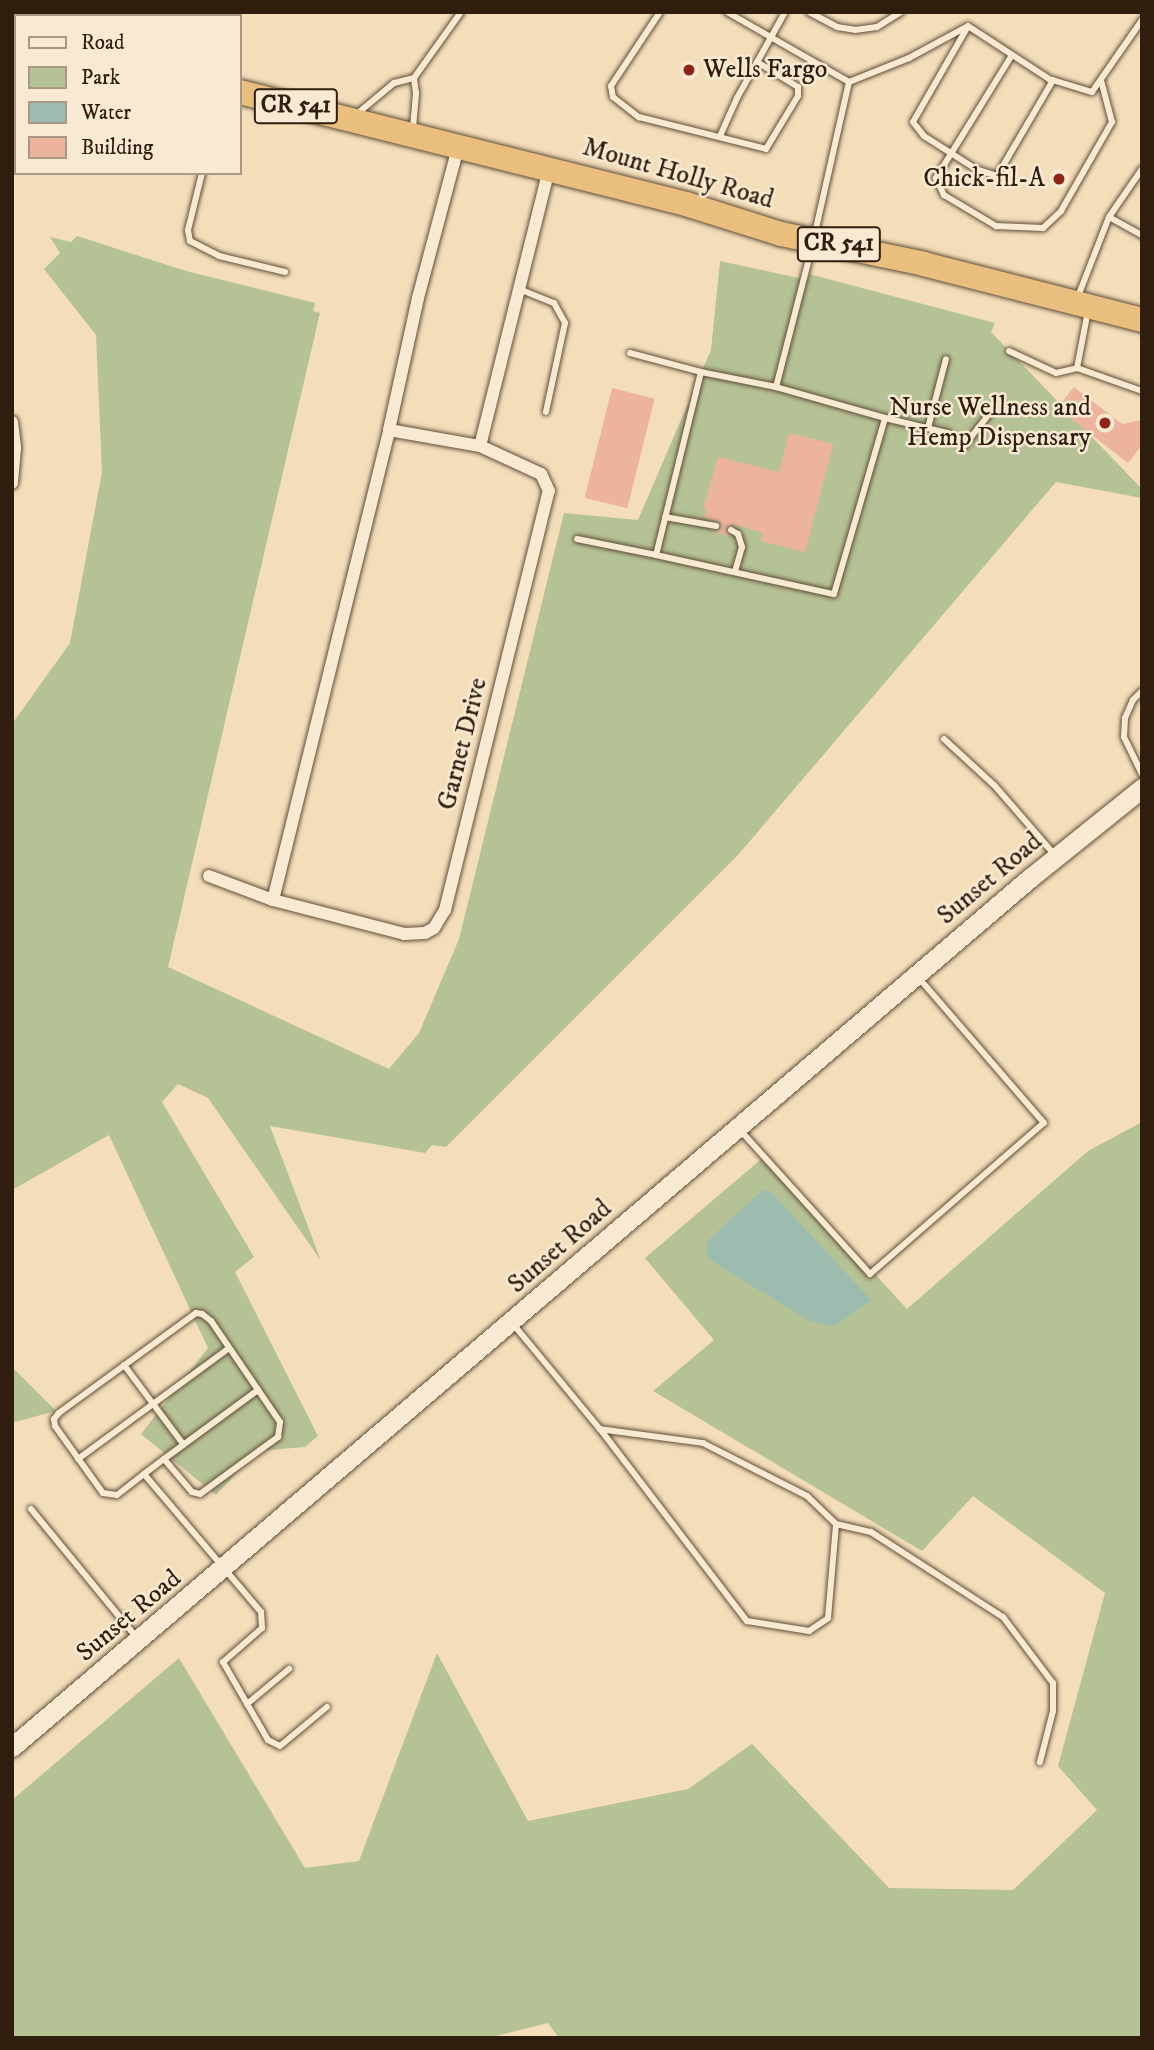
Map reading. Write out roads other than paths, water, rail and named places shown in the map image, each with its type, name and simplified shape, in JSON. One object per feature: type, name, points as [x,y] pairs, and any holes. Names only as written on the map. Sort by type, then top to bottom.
[{"type":"highway","name":"Mount Holly Road","points":[[242,93],[332,116],[353,118],[458,148],[686,204],[781,234],[814,239],[1082,303],[1142,320]]},
{"type":"street","points":[[274,900],[389,430],[418,298],[458,148]]},
{"type":"street","points":[[480,446],[549,170]]},
{"type":"street","points":[[12,422],[15,448],[12,483]]},
{"type":"street","name":"Garnet Drive","points":[[209,876],[274,900],[404,934],[425,933],[434,928],[445,910],[549,491],[541,474],[480,446],[389,430]]},
{"type":"street","name":"Sunset Road","points":[[12,1748],[1056,857],[1142,788]]},
{"type":"lane","points":[[353,118],[394,83],[414,78],[461,12]]},
{"type":"lane","points":[[660,12],[611,86],[613,97],[639,117],[664,126],[720,136],[766,149],[798,96],[798,87],[757,62]]},
{"type":"lane","points":[[727,12],[849,82]]},
{"type":"lane","points":[[720,136],[769,37],[785,12]]},
{"type":"lane","points":[[809,12],[837,27],[855,30],[877,27],[901,12]]},
{"type":"lane","points":[[968,26],[1053,80],[1092,92],[1142,20]]},
{"type":"lane","points":[[849,82],[909,58],[968,26]]},
{"type":"lane","points":[[968,26],[913,122],[924,136],[949,152],[976,169],[997,176],[1053,80]]},
{"type":"lane","points":[[1012,55],[949,152],[936,178],[944,195],[996,226],[1043,228],[1061,211],[1109,130],[1111,113],[1101,80]]},
{"type":"lane","points":[[412,135],[416,93],[414,78]]},
{"type":"lane","points":[[776,387],[814,239],[849,82]]},
{"type":"lane","points":[[1077,368],[1082,303],[1109,217],[1142,169]]},
{"type":"lane","points":[[202,175],[188,230],[190,241],[219,256],[285,272]]},
{"type":"lane","points":[[1109,217],[1142,235]]},
{"type":"lane","points":[[519,289],[554,303],[565,323],[546,412]]},
{"type":"lane","points":[[1009,351],[1056,373],[1077,368],[1142,391]]},
{"type":"lane","points":[[630,353],[701,372],[776,387],[948,433],[964,446],[990,413]]},
{"type":"lane","points":[[928,428],[946,359]]},
{"type":"lane","points":[[656,555],[701,372]]},
{"type":"lane","points":[[577,539],[834,594],[885,418]]},
{"type":"lane","points":[[665,517],[716,526]]},
{"type":"lane","points":[[731,530],[738,534],[742,547],[735,572]]},
{"type":"lane","points":[[1142,691],[1133,700],[1125,718],[1124,737],[1142,774]]},
{"type":"lane","points":[[944,739],[995,786],[1056,857]]},
{"type":"lane","points":[[738,1129],[870,1274],[1044,1123],[917,976]]},
{"type":"lane","points":[[164,1458],[192,1492],[207,1492],[278,1437],[280,1422],[211,1321],[196,1313],[54,1419],[55,1426],[103,1493],[112,1496],[144,1474],[164,1458],[183,1444],[258,1390]]},
{"type":"lane","points":[[512,1323],[600,1429],[747,1621],[809,1631],[828,1618],[836,1524]]},
{"type":"lane","points":[[78,1459],[229,1348]]},
{"type":"lane","points":[[124,1366],[183,1444]]},
{"type":"lane","points":[[600,1429],[703,1443],[807,1496],[836,1524],[871,1532],[1003,1617],[1053,1683],[1053,1711],[1040,1762]]},
{"type":"lane","points":[[144,1474],[261,1612],[262,1628],[223,1662],[268,1740],[280,1746],[327,1707]]},
{"type":"lane","points":[[31,1509],[140,1641]]},
{"type":"lane","points":[[247,1704],[289,1669]]},
{"type":"water","points":[[769,1190],[871,1300],[833,1327],[810,1321],[715,1263],[706,1254],[707,1242],[762,1191]]},
{"type":"place","name":"Wells Fargo","points":[[689,70]]},
{"type":"place","name":"Chick-fil-A","points":[[1059,179]]},
{"type":"place","name":"Nurse Wellness and Hemp Dispensary","points":[[1105,423]]}]
